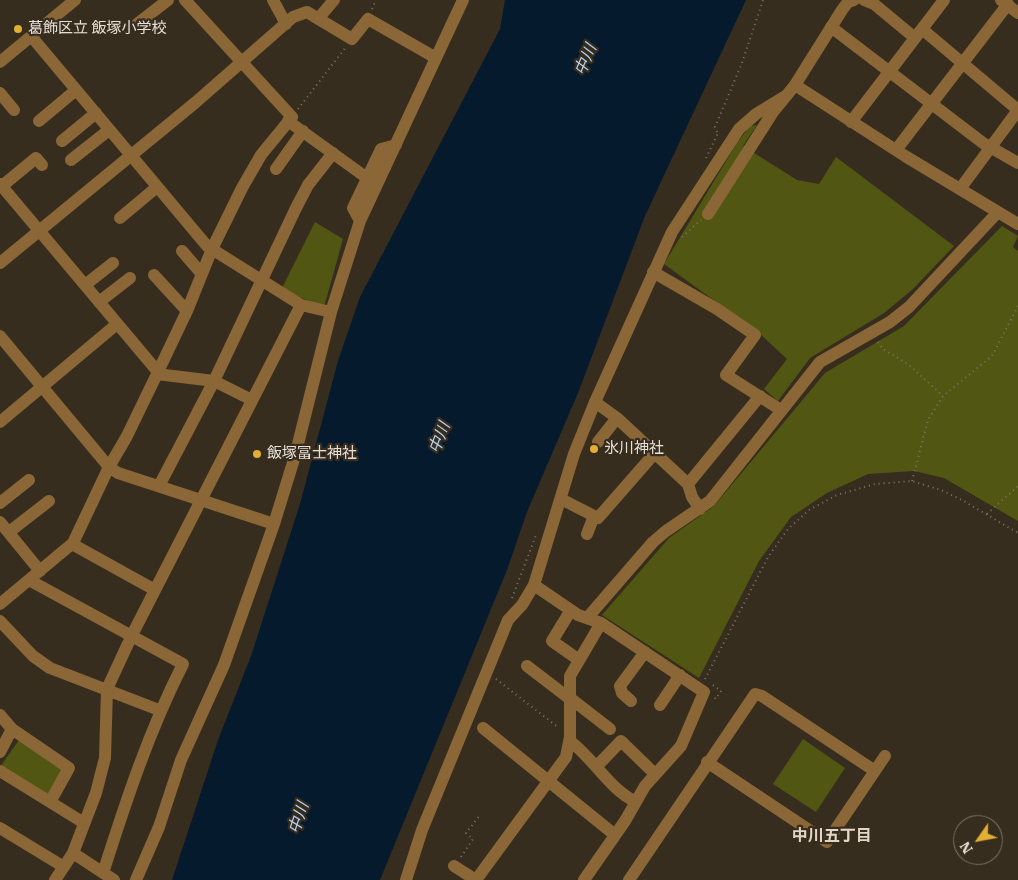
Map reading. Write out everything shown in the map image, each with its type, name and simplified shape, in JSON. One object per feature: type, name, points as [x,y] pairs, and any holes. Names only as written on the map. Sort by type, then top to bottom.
[{"type":"street","points":[[0,62],[75,0]]},
{"type":"street","points":[[137,24],[168,0]]},
{"type":"street","points":[[184,0],[290,119],[303,131],[366,178]]},
{"type":"street","points":[[273,0],[286,24]]},
{"type":"street","points":[[300,15],[302,0]]},
{"type":"street","points":[[318,19],[334,0]]},
{"type":"street","points":[[136,880],[159,827],[181,760],[224,665],[274,524],[295,456],[332,312],[360,221],[463,0]]},
{"type":"street","points":[[851,122],[944,0]]},
{"type":"street","points":[[708,214],[747,152],[850,1]]},
{"type":"street","points":[[871,1],[962,64],[1018,110],[960,190]]},
{"type":"street","points":[[896,150],[962,64],[1005,2],[1018,13]]},
{"type":"street","points":[[0,263],[286,24],[300,15],[307,12],[352,40],[368,19],[436,58]]},
{"type":"street","points":[[831,27],[931,105],[991,148],[1018,163]]},
{"type":"street","points":[[32,36],[157,187],[212,249],[301,305],[332,312]]},
{"type":"street","points":[[39,122],[76,90]]},
{"type":"street","points":[[791,90],[851,122],[1018,224]]},
{"type":"street","points":[[406,880],[422,830],[508,620],[522,605],[534,585],[574,454],[595,402],[672,232],[732,138],[756,114],[791,90]]},
{"type":"street","points":[[0,93],[14,110]]},
{"type":"street","points":[[62,141],[96,113]]},
{"type":"street","points":[[0,604],[72,544],[109,467],[127,436],[158,373],[187,311],[212,249],[242,188],[261,155],[290,119]]},
{"type":"street","points":[[71,160],[109,130]]},
{"type":"street","points":[[276,168],[303,131]]},
{"type":"street","points":[[360,221],[354,208],[366,178],[381,149],[396,145]]},
{"type":"street","points":[[159,486],[214,381],[308,185],[333,153]]},
{"type":"street","points":[[42,165],[36,158],[1,185],[158,373],[214,381],[252,400]]},
{"type":"street","points":[[120,218],[157,187]]},
{"type":"street","points":[[588,617],[653,542],[666,530],[710,501],[820,362],[871,333],[910,307],[998,212]]},
{"type":"street","points":[[182,251],[202,274]]},
{"type":"street","points":[[85,285],[113,263]]},
{"type":"street","points":[[653,272],[671,281],[755,335],[726,375],[781,410]]},
{"type":"street","points":[[154,275],[187,311]]},
{"type":"street","points":[[99,302],[130,278]]},
{"type":"street","points":[[54,880],[73,853],[96,793],[105,758],[107,688],[132,635],[301,305]]},
{"type":"street","points":[[0,422],[117,324]]},
{"type":"street","points":[[0,336],[109,467],[118,472],[274,524]]},
{"type":"street","points":[[688,484],[760,396]]},
{"type":"street","points":[[595,402],[617,418],[688,484],[692,497],[700,508]]},
{"type":"street","points":[[598,442],[617,418]]},
{"type":"street","points":[[561,499],[598,518],[654,454]]},
{"type":"street","points":[[0,502],[29,480]]},
{"type":"street","points":[[9,532],[49,501]]},
{"type":"street","points":[[587,534],[594,516]]},
{"type":"street","points":[[0,522],[40,571]]},
{"type":"street","points":[[72,544],[155,590]]},
{"type":"street","points":[[29,580],[183,664],[159,710],[137,768],[103,873]]},
{"type":"street","points":[[534,585],[571,610],[601,623],[680,675],[707,685],[681,746],[645,786],[616,835],[584,880]]},
{"type":"street","points":[[571,610],[552,641],[579,660]]},
{"type":"street","points":[[0,621],[33,656],[50,668],[107,688],[159,710]]},
{"type":"street","points":[[454,866],[476,880],[566,757],[570,739],[570,676],[601,623]]},
{"type":"street","points":[[631,701],[622,693],[620,686],[645,652]]},
{"type":"street","points":[[527,666],[610,728]]},
{"type":"street","points":[[660,705],[680,675]]},
{"type":"street","points":[[629,880],[749,699],[758,693],[875,771]]},
{"type":"street","points":[[0,715],[12,729],[69,768],[50,802]]},
{"type":"street","points":[[484,728],[616,835]]},
{"type":"street","points":[[0,752],[12,729]]},
{"type":"street","points":[[570,739],[586,754],[623,796],[636,802]]},
{"type":"street","points":[[597,766],[621,741],[655,774]]},
{"type":"street","points":[[708,762],[826,842],[885,756]]},
{"type":"street","points":[[0,771],[84,823]]},
{"type":"street","points":[[0,828],[64,867]]},
{"type":"street","points":[[73,853],[114,880]]},
{"type":"path","points":[[718,133],[715,128],[742,63],[763,0]]},
{"type":"path","points":[[290,119],[352,40]]},
{"type":"path","points":[[682,238],[708,214]]},
{"type":"path","points":[[912,481],[928,420],[943,396],[992,356],[1018,306]]},
{"type":"path","points":[[871,333],[883,349],[908,364],[943,396]]},
{"type":"path","points":[[707,685],[768,557],[788,530],[809,510],[854,488],[912,481],[941,490],[1018,532]]},
{"type":"path","points":[[987,514],[1018,486]]},
{"type":"path","points":[[502,682],[570,739]]},
{"type":"path","points":[[707,685],[721,690],[716,698],[707,685]]},
{"type":"path","points":[[454,866],[473,839],[466,834],[480,815]]},
{"type":"green space","points":[[757,125],[743,146],[797,180],[819,184],[836,157],[954,246],[913,289],[884,313],[810,358],[778,401],[764,389],[787,359],[759,333],[664,264],[737,143],[750,126]]},
{"type":"green space","points":[[315,222],[343,239],[324,307],[281,290]]},
{"type":"green space","points":[[1002,226],[1018,236],[1013,247],[1018,251],[1018,521],[944,478],[914,471],[868,474],[827,493],[791,517],[759,561],[699,678],[602,615],[669,538],[714,506],[825,373],[904,326]]},
{"type":"green space","points":[[803,739],[845,768],[816,812],[773,784]]},
{"type":"green space","points":[[19,740],[62,769],[48,797],[0,767]]},
{"type":"water","name":"中川","points":[[505,0],[746,0],[645,216],[578,393],[527,512],[507,570],[380,880],[172,880],[218,740],[251,656],[300,504],[338,361],[360,297],[500,29]]},
{"type":"place","name":"葛飾区立 飯塚小学校","points":[[18,29]]},
{"type":"place","name":"氷川神社","points":[[594,449]]},
{"type":"place","name":"飯塚冨士神社","points":[[257,454]]},
{"type":"district","name":"中川五丁目","points":[[832,836]]}]
